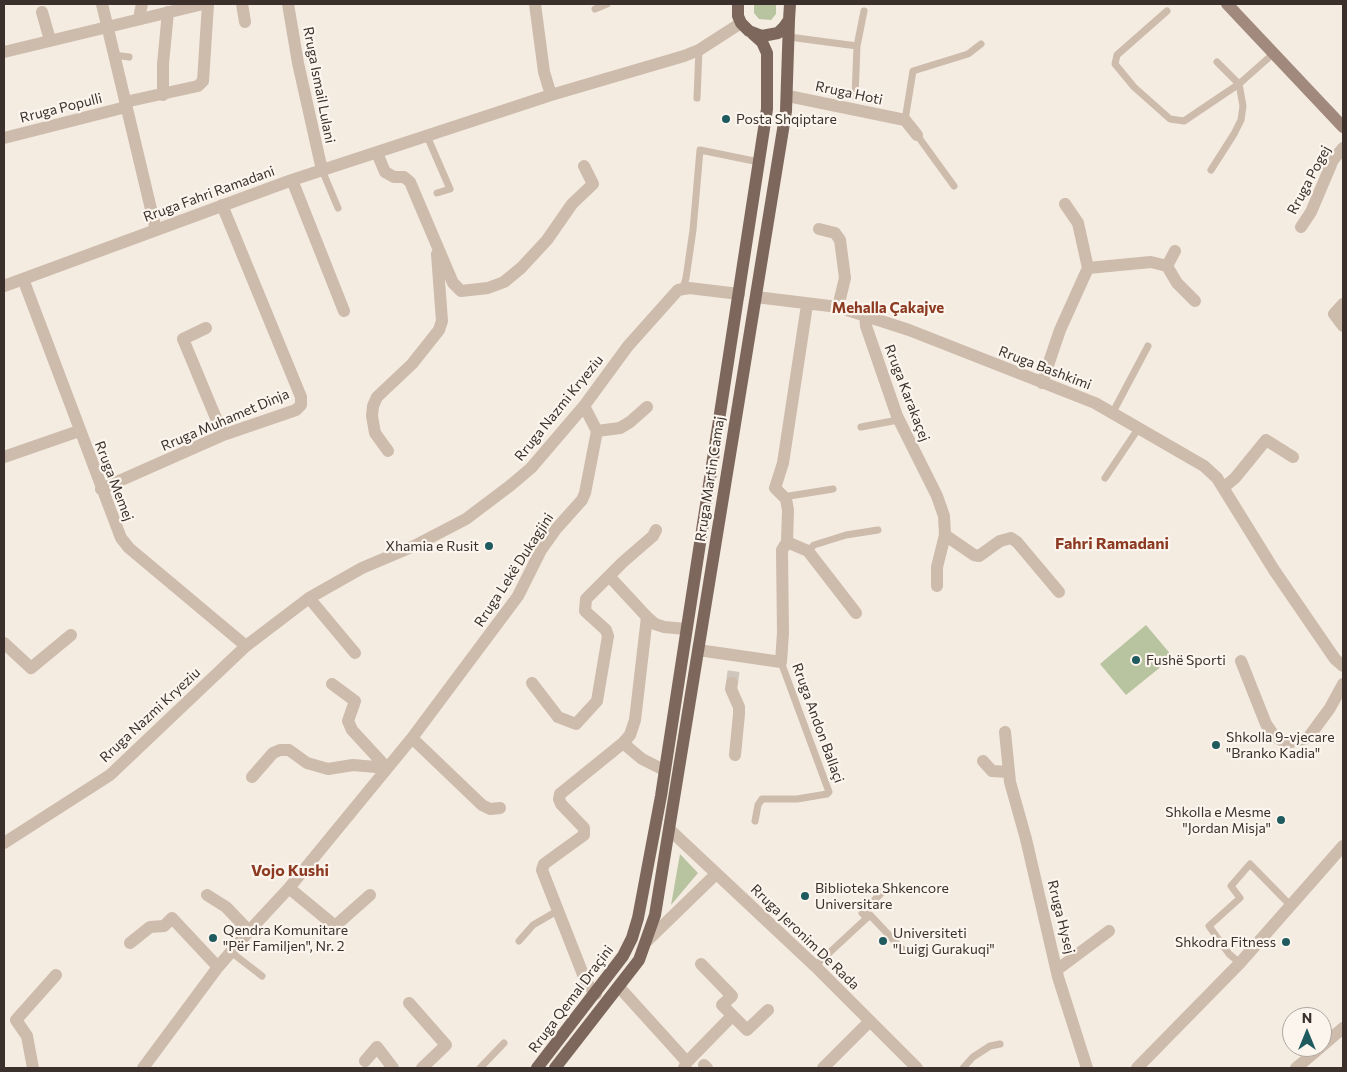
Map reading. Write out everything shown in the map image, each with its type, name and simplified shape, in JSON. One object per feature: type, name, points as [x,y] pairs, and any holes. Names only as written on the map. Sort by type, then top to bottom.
[{"type":"main road","points":[[738,4],[738,16],[741,23]]},
{"type":"main road","name":"Rruga Martin Camaj","points":[[647,941],[657,906],[670,830],[788,96],[788,20],[790,4]]},
{"type":"main road","points":[[1227,4],[1343,127]]},
{"type":"main road","points":[[754,34],[770,36],[778,33],[788,20]]},
{"type":"main road","name":"Rruga Martin Camaj","points":[[655,830],[767,109],[767,53],[762,42],[741,23]]},
{"type":"main road","name":"Rruga Qemal Draçini","points":[[537,1068],[596,994],[623,956],[632,938],[655,830]]},
{"type":"main road","points":[[556,1068],[619,987],[638,960],[647,941]]},
{"type":"street","points":[[102,4],[156,230]]},
{"type":"street","points":[[142,4],[140,13],[142,19]]},
{"type":"street","points":[[4,52],[142,19],[175,8],[203,4]]},
{"type":"street","name":"Rruga Populli","points":[[4,138],[125,104],[198,86],[203,80],[208,4]]},
{"type":"street","points":[[242,4],[245,22]]},
{"type":"street","name":"Rruga Ismail Lulani","points":[[288,4],[298,63],[322,170]]},
{"type":"street","points":[[535,4],[544,72],[550,95]]},
{"type":"street","points":[[162,95],[163,64],[175,8]]},
{"type":"street","points":[[42,12],[50,40]]},
{"type":"street","name":"Rruga Fahri Ramadani","points":[[4,286],[292,180],[550,95],[699,50],[741,23]]},
{"type":"street","name":"Rruga Hoti","points":[[788,96],[905,120]]},
{"type":"street","points":[[905,120],[917,134]]},
{"type":"street","name":"Rruga Pogej","points":[[1301,227],[1311,212],[1333,160],[1343,148]]},
{"type":"street","points":[[377,153],[385,172],[394,176],[404,176],[410,182],[452,283],[461,290],[488,288],[504,282],[547,240],[572,204],[593,184],[584,166]]},
{"type":"street","points":[[292,180],[344,311]]},
{"type":"street","points":[[1042,383],[1060,330],[1088,268],[1078,223],[1065,204]]},
{"type":"street","name":"Rruga Muhamet Dinja","points":[[101,489],[223,435],[296,410],[301,404],[301,397],[222,205]]},
{"type":"street","points":[[819,229],[835,234],[840,240],[845,278],[838,307]]},
{"type":"street","points":[[388,451],[375,433],[372,416],[373,406],[377,397],[412,364],[439,330],[442,321],[437,249]]},
{"type":"street","points":[[1167,266],[1174,251]]},
{"type":"street","points":[[1088,268],[1151,262],[1167,266],[1177,283],[1195,301]]},
{"type":"street","name":"Rruga Memej","points":[[24,279],[79,431],[121,538],[129,548],[246,646]]},
{"type":"street","points":[[683,288],[739,294]]},
{"type":"street","name":"Rruga Nazmi Kryeziu","points":[[4,844],[110,775],[246,646],[309,598],[362,568],[414,546],[466,519],[531,468],[584,406],[628,346],[666,300],[683,288]]},
{"type":"street","name":"Rruga Bashkimi","points":[[756,297],[807,305],[838,307],[909,330],[1095,403],[1204,466],[1217,478],[1274,570],[1335,659],[1343,666]]},
{"type":"street","points":[[1343,304],[1334,314],[1343,326]]},
{"type":"street","name":"Rruga Andon Ballaçi","points":[[698,650],[735,662],[781,662],[783,632],[782,550],[786,542],[788,503],[775,488],[783,463],[807,305]]},
{"type":"street","name":"Rruga Karakaçej","points":[[865,316],[866,326],[898,420],[942,508],[945,535],[937,567],[937,586]]},
{"type":"street","points":[[206,328],[183,339],[223,435]]},
{"type":"street","points":[[584,406],[597,431],[620,428],[648,407]]},
{"type":"street","points":[[4,457],[79,431]]},
{"type":"street","name":"Rruga Lekë Dukagjini","points":[[143,1068],[218,967],[249,930],[289,888],[412,738],[518,596],[541,550],[556,529],[582,500],[597,431]]},
{"type":"street","points":[[1223,488],[1235,478],[1266,440],[1293,457]]},
{"type":"street","points":[[532,683],[558,717],[576,724],[597,701],[608,636],[606,630],[585,611],[586,599],[656,530]]},
{"type":"street","points":[[945,535],[968,553],[979,556],[1000,541],[1011,538],[1017,542],[1059,592]]},
{"type":"street","points":[[786,542],[808,551],[856,613]]},
{"type":"street","points":[[609,576],[655,624],[664,628],[686,629]]},
{"type":"street","points":[[309,598],[355,653]]},
{"type":"street","points":[[596,994],[586,982],[542,870],[544,864],[584,835],[584,828],[561,804],[560,794],[623,743],[630,735],[635,720],[647,616]]},
{"type":"street","points":[[4,643],[31,668],[71,635]]},
{"type":"street","points":[[1241,661],[1266,724],[1275,737],[1287,744],[1308,738],[1330,708],[1343,684]]},
{"type":"street","points":[[732,683],[731,689],[739,707],[734,755]]},
{"type":"street","points":[[332,684],[355,702],[350,711],[348,721],[352,730],[387,768]]},
{"type":"street","name":"Rruga Hysej","points":[[1005,732],[1009,772],[1058,969],[1058,977],[1087,1068]]},
{"type":"street","points":[[412,738],[482,805],[490,809],[500,808]]},
{"type":"street","points":[[623,743],[642,759],[664,770]]},
{"type":"street","points":[[252,777],[273,753],[280,750],[289,750],[308,763],[328,769],[353,765],[387,768]]},
{"type":"street","points":[[983,760],[992,771],[1009,772]]},
{"type":"street","name":"Rruga Jeronim De Rada","points":[[670,830],[815,966],[916,1068]]},
{"type":"street","points":[[1137,1068],[1240,963],[1343,846]]},
{"type":"street","points":[[647,941],[716,874]]},
{"type":"street","points":[[289,888],[336,926],[370,895]]},
{"type":"street","points":[[207,895],[226,907],[249,930]]},
{"type":"street","points":[[130,943],[150,927],[164,926],[172,918],[218,967]]},
{"type":"street","points":[[1058,969],[1109,931]]},
{"type":"street","points":[[701,964],[732,996],[722,1005],[747,1030],[768,1010]]},
{"type":"street","points":[[33,1068],[27,1036],[16,1020],[56,974]]},
{"type":"street","points":[[619,987],[686,1065],[732,1016]]},
{"type":"street","points":[[408,1003],[446,1045],[422,1068]]},
{"type":"street","points":[[823,1068],[870,1021]]},
{"type":"street","points":[[1332,1038],[1343,1028]]},
{"type":"street","points":[[364,1061],[377,1047],[393,1068]]},
{"type":"street","points":[[1296,1068],[1310,1057]]},
{"type":"lane","points":[[595,9],[607,4]]},
{"type":"lane","points":[[855,97],[858,46],[864,11]]},
{"type":"lane","points":[[1167,11],[1117,55],[1115,64],[1118,70],[1134,87],[1170,119],[1184,120],[1239,84],[1274,53]]},
{"type":"lane","points":[[789,37],[858,46]]},
{"type":"lane","points":[[905,120],[913,71],[968,54],[981,44]]},
{"type":"lane","points":[[697,98],[699,50]]},
{"type":"lane","points":[[113,55],[129,57]]},
{"type":"lane","points":[[1210,170],[1241,120],[1242,106],[1239,84],[1217,62]]},
{"type":"lane","points":[[917,134],[954,186]]},
{"type":"lane","points":[[427,136],[450,189],[437,192]]},
{"type":"lane","points":[[683,288],[694,230],[700,150],[760,162]]},
{"type":"lane","points":[[322,170],[338,208]]},
{"type":"lane","points":[[1113,412],[1148,346]]},
{"type":"lane","points":[[861,427],[898,420]]},
{"type":"lane","points":[[1105,478],[1138,429]]},
{"type":"lane","points":[[783,497],[833,489]]},
{"type":"lane","points":[[808,551],[814,545],[840,537],[878,530]]},
{"type":"lane","name":"Rruga Andon Ballaçi","points":[[755,821],[762,799],[798,799],[827,794],[829,792],[781,662]]},
{"type":"lane","points":[[1240,963],[1229,954],[1209,926],[1240,898],[1231,886],[1250,864],[1291,907]]},
{"type":"lane","points":[[867,918],[862,913],[888,886]]},
{"type":"lane","points":[[519,942],[533,925],[557,911]]},
{"type":"lane","points":[[815,966],[870,915],[903,950]]},
{"type":"lane","points":[[231,952],[262,976]]},
{"type":"lane","points":[[480,1068],[504,1042]]},
{"type":"lane","points":[[963,1068],[973,1057],[990,1046],[1000,1044]]},
{"type":"green space","points":[[754,4],[776,4],[776,14],[771,20],[759,19],[754,13]]},
{"type":"green space","name":"Fushë Sporti","points":[[1146,625],[1173,657],[1126,695],[1100,664]]},
{"type":"green space","points":[[680,854],[698,873],[671,905]]},
{"type":"tunnel","points":[[732,683],[734,668]]},
{"type":"place","name":"Posta Shqiptare","points":[[726,119]]},
{"type":"place","name":"Xhamia e Rusit","points":[[489,546]]},
{"type":"place","name":"Fushë Sporti","points":[[1136,660]]},
{"type":"place","name":"Shkolla 9-vjecare \"Branko Kadia\"","points":[[1216,745]]},
{"type":"place","name":"Shkolla e Mesme \"Jordan Misja\"","points":[[1281,820]]},
{"type":"place","name":"Biblioteka Shkencore Universitare","points":[[805,896]]},
{"type":"place","name":"Qendra Komunitare \"Për Familjen\", Nr. 2","points":[[213,938]]},
{"type":"place","name":"Universiteti \"Luigj Gurakuqi\"","points":[[883,941]]},
{"type":"place","name":"Shkodra Fitness","points":[[1286,942]]},
{"type":"district","name":"Mehalla Çakajve","points":[[888,308]]},
{"type":"district","name":"Fahri Ramadani","points":[[1112,544]]},
{"type":"district","name":"Vojo Kushi","points":[[290,871]]}]
